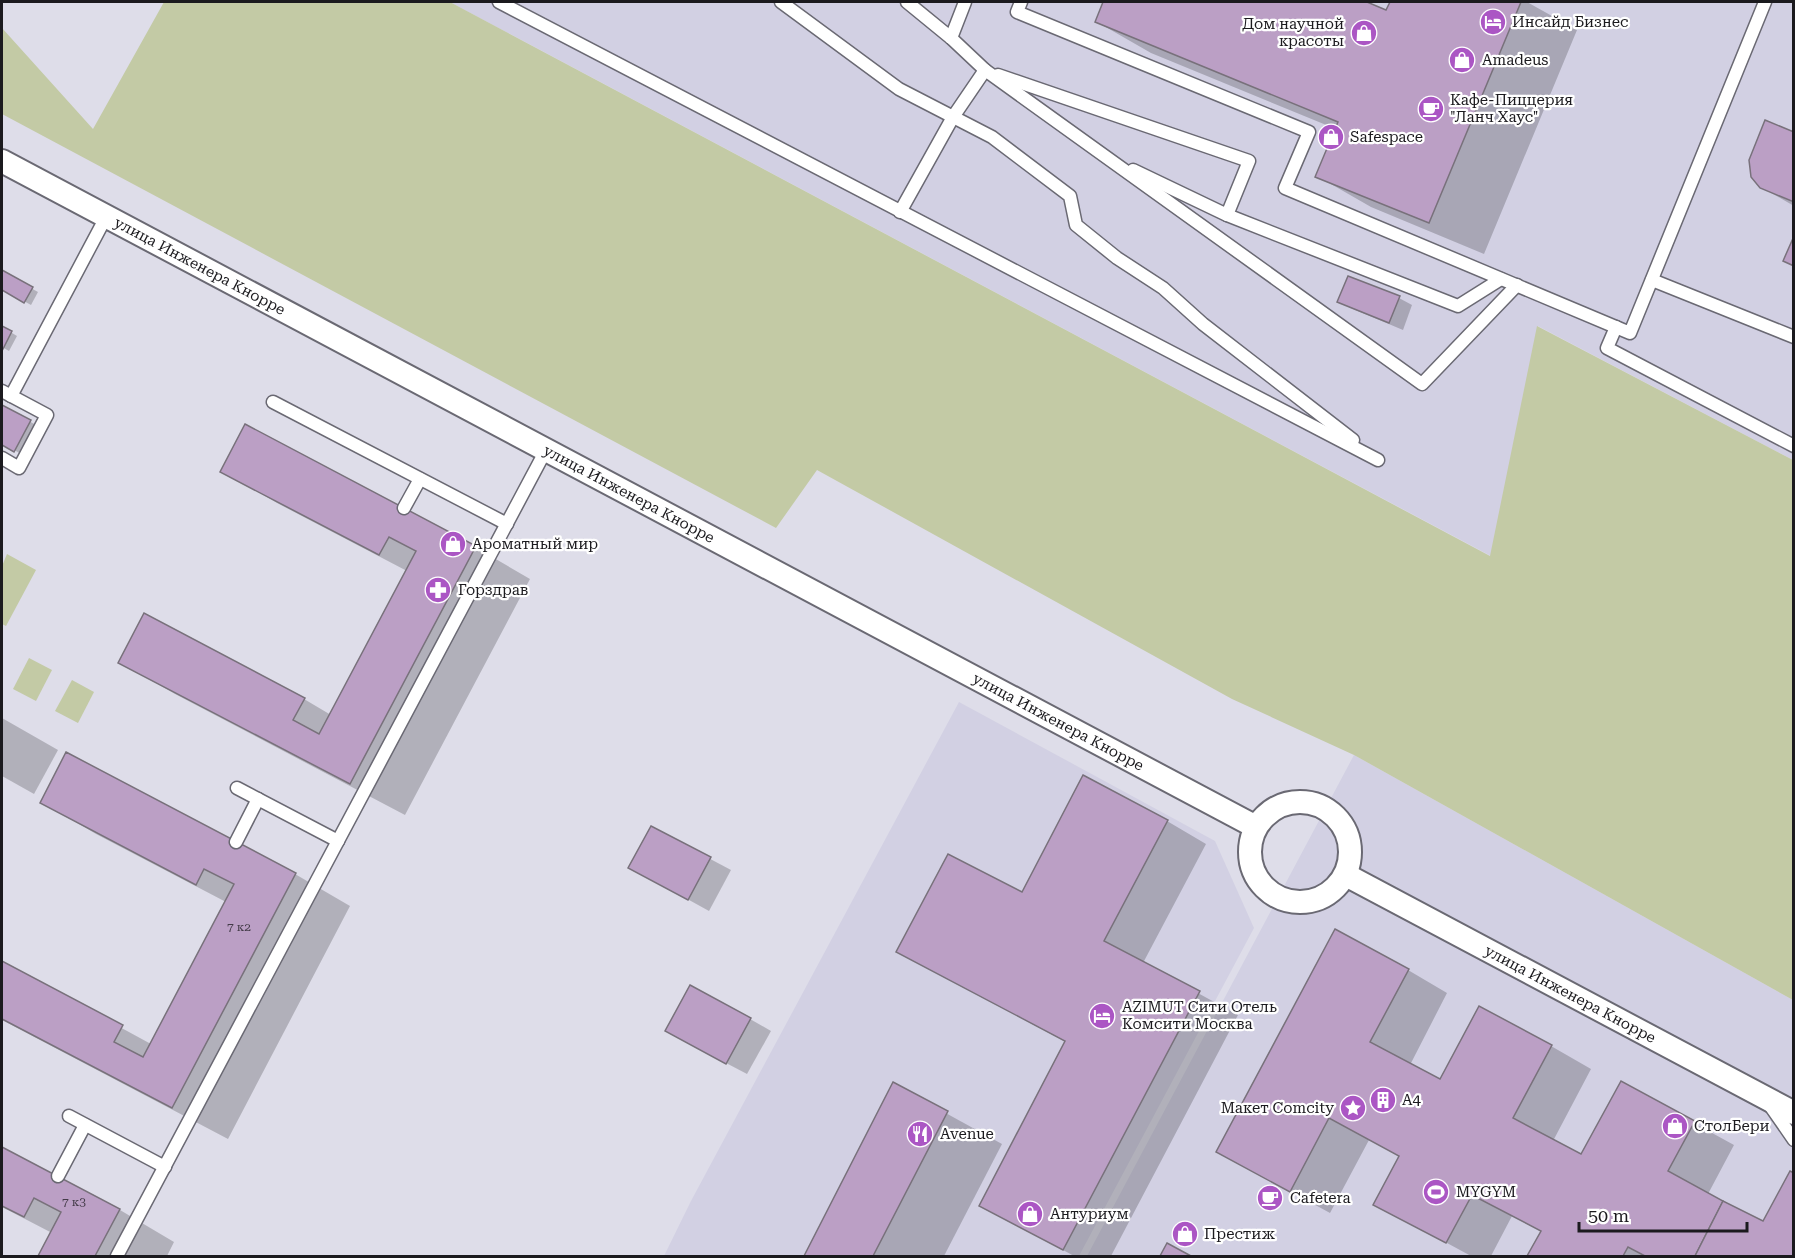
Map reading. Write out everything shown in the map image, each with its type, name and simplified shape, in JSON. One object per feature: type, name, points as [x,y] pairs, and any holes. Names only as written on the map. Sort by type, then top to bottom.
[{"type":"street","name":"улица Инженера Кнорре","points":[[2,161],[1256,827]]},
{"type":"street","points":[[1291,802],[1307,802],[1322,807],[1335,816],[1345,828],[1350,843],[1350,859],[1346,874],[1335,889],[1321,899],[1304,903],[1286,901],[1270,894],[1258,881],[1251,865],[1249,848],[1256,827],[1276,808],[1291,802]]},
{"type":"street","name":"улица Инженера Кнорре","points":[[1346,874],[1794,1113]]},
{"type":"lane","points":[[499,2],[1378,460],[1203,324],[1163,288],[1117,258],[1076,225],[1070,196],[992,137],[899,89],[781,2]]},
{"type":"lane","points":[[907,2],[985,70],[1422,384],[1517,285]]},
{"type":"lane","points":[[951,38],[965,2]]},
{"type":"lane","points":[[1021,2],[1017,12],[1309,132],[1285,188],[1630,333],[1765,2]]},
{"type":"lane","points":[[900,212],[953,117],[985,70]]},
{"type":"lane","points":[[985,70],[1249,161],[1227,215]]},
{"type":"lane","points":[[1102,155],[1227,215],[1458,306],[1501,279]]},
{"type":"lane","points":[[2,458],[19,468],[47,416],[6,394],[106,217]]},
{"type":"lane","points":[[1652,280],[1794,337]]},
{"type":"lane","points":[[1616,327],[1607,348],[1794,446]]},
{"type":"lane","points":[[273,402],[507,524]]},
{"type":"lane","points":[[117,1257],[546,450]]},
{"type":"lane","points":[[404,508],[420,479]]},
{"type":"lane","points":[[237,788],[338,841]]},
{"type":"lane","points":[[236,842],[258,799]]},
{"type":"lane","points":[[1765,1098],[1794,1140]]},
{"type":"lane","points":[[69,1116],[165,1167]]},
{"type":"lane","points":[[58,1176],[85,1125]]},
{"type":"shaded area","points":[[450,2],[1793,2],[1793,460],[1538,326],[1491,556]]},
{"type":"shaded area","points":[[959,702],[1215,841],[1254,928],[1079,1256],[664,1256],[691,1201]]},
{"type":"shaded area","points":[[1354,755],[1793,1000],[1793,1256],[1087,1256]]},
{"type":"green space","points":[[164,2],[450,2],[1490,556],[1537,326],[1793,460],[1793,1000],[1354,755],[1232,699],[817,470],[776,528],[2,114],[2,28],[93,129]]},
{"type":"green space","points":[[7,554],[36,570],[6,626],[2,624],[2,566]]},
{"type":"green space","points":[[29,658],[52,670],[36,701],[13,689]]},
{"type":"green space","points":[[72,680],[94,692],[78,723],[55,711]]},
{"type":"building","points":[[1103,2],[1367,2],[1386,10],[1390,2],[1521,2],[1429,223],[1315,177],[1338,122],[1095,22]]},
{"type":"building","points":[[1765,120],[1794,132],[1794,202],[1760,188],[1751,177],[1749,160]]},
{"type":"building","points":[[1794,236],[1794,266],[1783,261]]},
{"type":"building","points":[[2,270],[33,287],[24,303],[2,290]]},
{"type":"building","points":[[1348,276],[1400,296],[1389,323],[1337,302]]},
{"type":"building","points":[[2,326],[12,331],[3,349],[2,348]]},
{"type":"building","points":[[2,405],[31,420],[14,452],[2,445]]},
{"type":"building","points":[[245,424],[476,546],[350,784],[118,663],[144,613],[305,698],[293,720],[319,734],[416,551],[389,537],[379,555],[220,472]]},
{"type":"building","points":[[66,752],[296,873],[172,1108],[2,1019],[2,961],[123,1025],[114,1042],[143,1057],[234,884],[204,869],[196,885],[40,803]]},
{"type":"building","name":"AZIMUT Сити Отель Комсити Москва","points":[[1083,775],[1168,820],[1104,941],[1200,991],[1063,1250],[979,1206],[1065,1041],[896,952],[948,854],[1022,892]]},
{"type":"building","points":[[651,826],[711,857],[688,900],[628,868]]},
{"type":"building","name":"А4","points":[[1335,929],[1409,969],[1370,1042],[1440,1079],[1479,1006],[1552,1045],[1513,1118],[1581,1154],[1621,1081],[1695,1121],[1668,1171],[1723,1201],[1695,1256],[1645,1256],[1628,1247],[1623,1256],[1527,1256],[1541,1231],[1472,1195],[1446,1243],[1373,1205],[1399,1156],[1329,1118],[1290,1192],[1216,1152]]},
{"type":"building","points":[[690,985],[751,1018],[726,1064],[665,1031]]},
{"type":"building","points":[[893,1082],[948,1111],[873,1256],[804,1256]]},
{"type":"building","points":[[2,1147],[120,1209],[95,1256],[38,1256],[61,1212],[34,1198],[24,1217],[2,1206]]},
{"type":"building","points":[[1790,1171],[1794,1173],[1794,1256],[1695,1256],[1723,1201],[1763,1221]]},
{"type":"building","points":[[1167,1243],[1191,1256],[1160,1256]]},
{"type":"place","name":"Инсайд Бизнес","points":[[1493,22]]},
{"type":"place","name":"Дом научной красоты","points":[[1364,33]]},
{"type":"place","name":"Amadeus","points":[[1462,60]]},
{"type":"place","name":"Кафе-Пиццерия \"Ланч Хаус\"","points":[[1431,109]]},
{"type":"place","name":"Safespace","points":[[1331,137]]},
{"type":"place","name":"Ароматный мир","points":[[453,544]]},
{"type":"place","name":"Горздрав","points":[[438,590]]},
{"type":"place","name":"AZIMUT Сити Отель Комсити Москва","points":[[1102,1016]]},
{"type":"place","name":"А4","points":[[1383,1100]]},
{"type":"place","name":"Макет Comcity","points":[[1353,1108]]},
{"type":"place","name":"СтолБери","points":[[1675,1126]]},
{"type":"place","name":"Avenue","points":[[920,1134]]},
{"type":"place","name":"MYGYM","points":[[1436,1192]]},
{"type":"place","name":"Cafetera","points":[[1270,1198]]},
{"type":"place","name":"Антуриум","points":[[1030,1214]]},
{"type":"place","name":"Престиж","points":[[1185,1234]]}]
